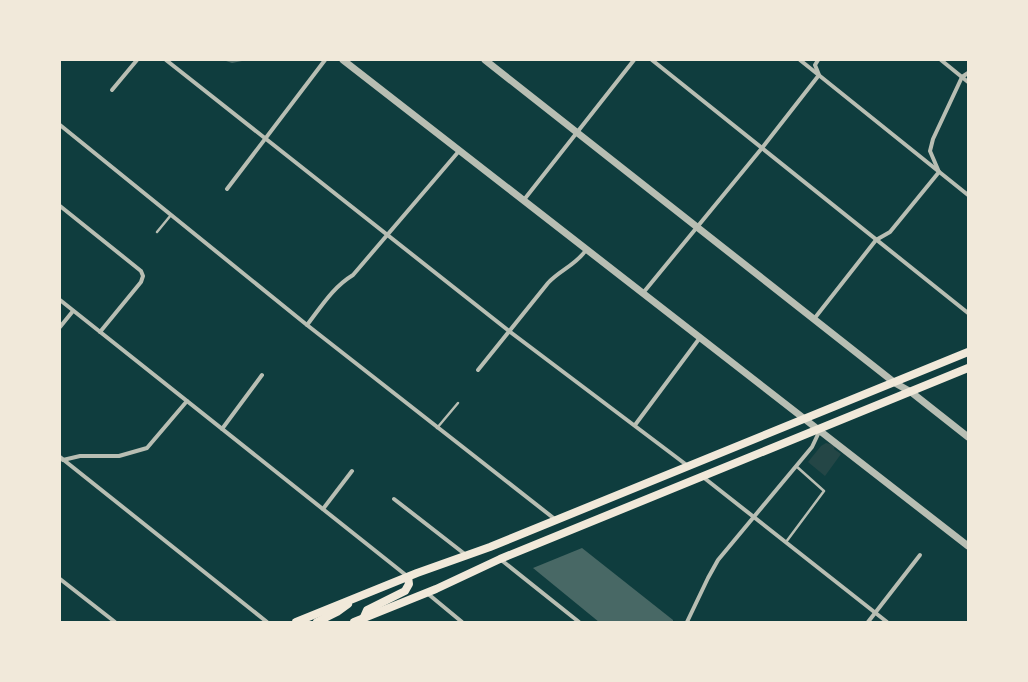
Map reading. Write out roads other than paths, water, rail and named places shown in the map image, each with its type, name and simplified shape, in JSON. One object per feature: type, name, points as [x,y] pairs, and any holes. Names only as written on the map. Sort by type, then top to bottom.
[{"type":"main road","points":[[296,622],[408,576],[467,556],[556,521],[968,352]]},
{"type":"main road","points":[[354,622],[426,593],[500,559],[968,368]]},
{"type":"main road","points":[[363,618],[367,610],[405,591],[409,584],[408,576]]},
{"type":"main road","points":[[317,622],[337,612],[359,597]]},
{"type":"street","points":[[112,90],[137,60]]},
{"type":"street","points":[[166,60],[388,233],[509,331],[636,425],[689,467]]},
{"type":"street","points":[[227,189],[325,60]]},
{"type":"street","points":[[343,60],[522,201],[643,293],[699,339],[820,429],[968,546]]},
{"type":"street","points":[[485,60],[814,320],[895,383],[911,392],[968,437]]},
{"type":"street","points":[[522,201],[634,60]]},
{"type":"street","points":[[652,60],[968,313]]},
{"type":"street","points":[[800,60],[968,195]]},
{"type":"street","points":[[818,60],[815,65],[818,75]]},
{"type":"street","points":[[941,60],[968,82]]},
{"type":"street","points":[[938,172],[930,151],[933,139],[962,77],[968,73]]},
{"type":"street","points":[[643,293],[762,148],[818,75]]},
{"type":"street","points":[[60,125],[307,325],[556,521]]},
{"type":"street","points":[[307,325],[335,288],[341,282],[353,276],[459,151]]},
{"type":"street","points":[[814,320],[876,240],[890,232],[938,172]]},
{"type":"street","points":[[60,206],[141,271],[143,276],[141,282],[100,332]]},
{"type":"street","points":[[478,370],[555,275],[580,260],[586,250]]},
{"type":"street","points":[[60,300],[408,576]]},
{"type":"street","points":[[60,327],[73,311]]},
{"type":"street","points":[[636,425],[699,339]]},
{"type":"street","points":[[222,429],[262,375]]},
{"type":"street","points":[[61,459],[80,456],[119,456],[147,448],[187,401]]},
{"type":"street","points":[[687,622],[713,568],[753,517],[812,447],[820,429]]},
{"type":"street","points":[[61,459],[267,622]]},
{"type":"street","points":[[323,509],[352,472]]},
{"type":"street","points":[[703,477],[887,622]]},
{"type":"street","points":[[394,499],[467,556]]},
{"type":"street","points":[[868,622],[920,555]]},
{"type":"street","points":[[500,559],[579,622]]},
{"type":"street","points":[[60,579],[115,622]]},
{"type":"street","points":[[426,593],[462,622]]},
{"type":"lane","points":[[157,232],[171,215]]},
{"type":"lane","points":[[437,428],[458,403]]},
{"type":"lane","points":[[786,542],[824,491],[796,466]]}]
